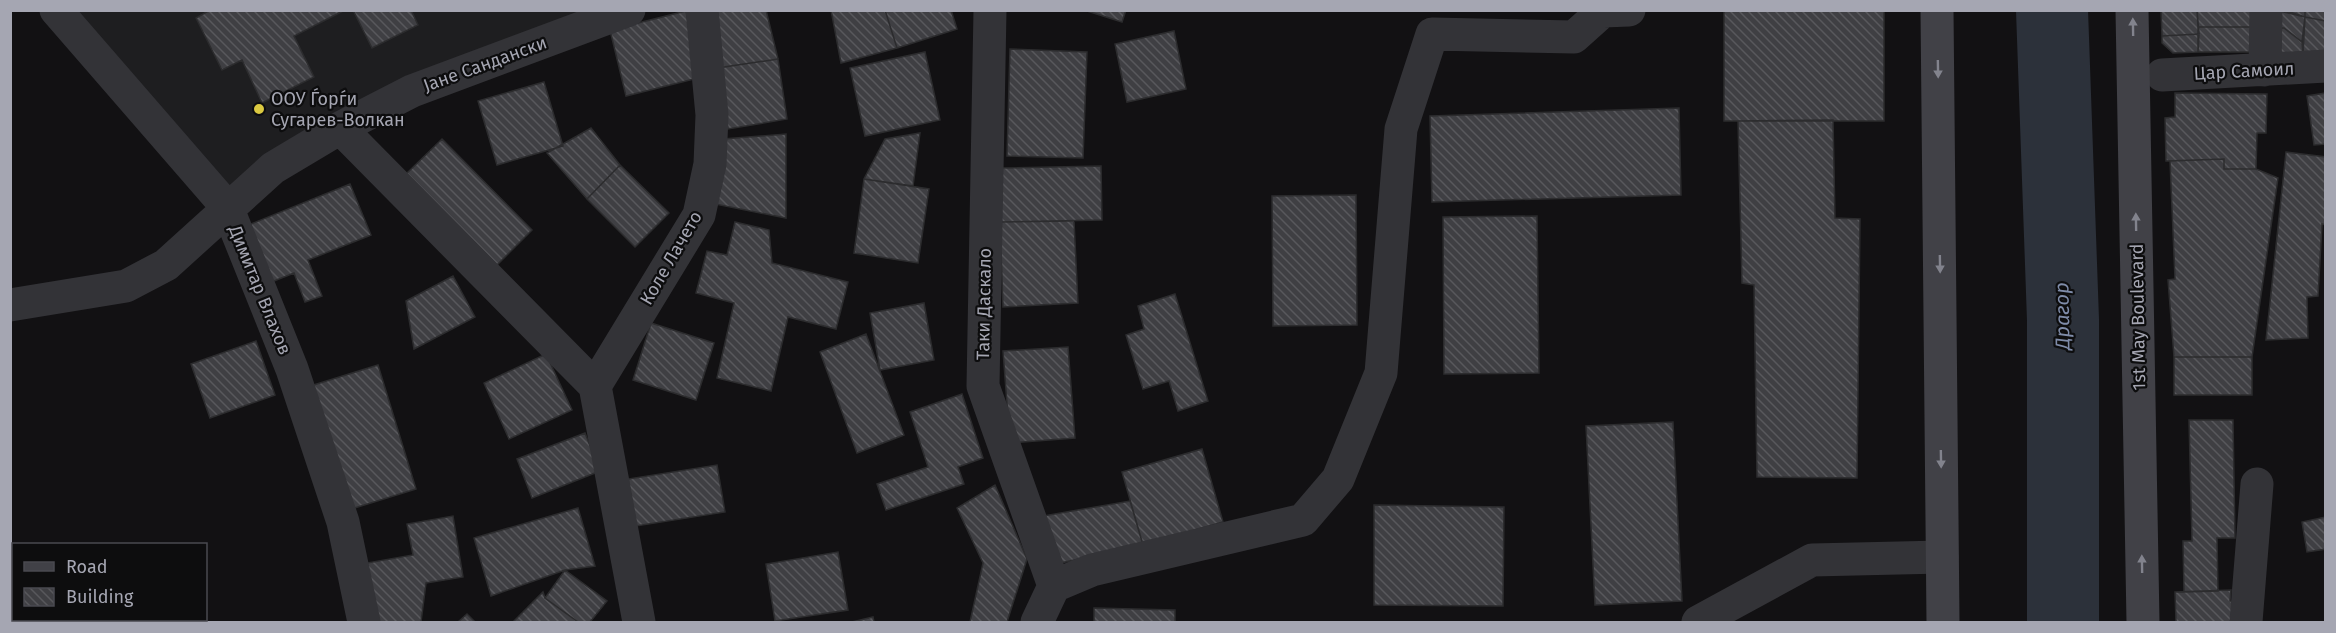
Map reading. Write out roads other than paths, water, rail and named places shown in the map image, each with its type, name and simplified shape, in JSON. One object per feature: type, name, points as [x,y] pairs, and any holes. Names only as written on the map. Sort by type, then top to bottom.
[{"type":"main road","points":[[1937,10],[1943,622]]},
{"type":"main road","name":"1st May Boulevard","points":[[2132,10],[2143,622]]},
{"type":"street","name":"Димитар Влахов","points":[[56,10],[227,207],[292,369],[340,511],[364,622]]},
{"type":"street","name":"Јане Сандански","points":[[10,305],[126,286],[166,265],[227,207],[273,168],[340,128],[412,91],[629,10]]},
{"type":"street","name":"Коле Лачето","points":[[595,386],[699,215],[710,164],[712,115],[702,10]]},
{"type":"street","name":"Таки Даскало","points":[[990,10],[983,386],[1054,586]]},
{"type":"street","points":[[1037,622],[1054,586],[1092,570],[1303,520],[1338,479],[1381,373],[1401,129],[1431,22],[1574,37],[1603,11],[1629,10]]},
{"type":"street","points":[[2265,70],[2266,10]]},
{"type":"street","name":"Цар Самоил","points":[[2162,75],[2325,66]]},
{"type":"street","points":[[340,128],[595,386],[639,622]]},
{"type":"street","points":[[2246,622],[2257,484]]},
{"type":"street","points":[[1698,622],[1812,560],[1942,557]]},
{"type":"waterway","name":"Драгор","points":[[2052,10],[2063,320],[2063,622]]},
{"type":"place","name":"ООУ Ѓорѓи Сугарев-Волкан","points":[[259,109]]}]
